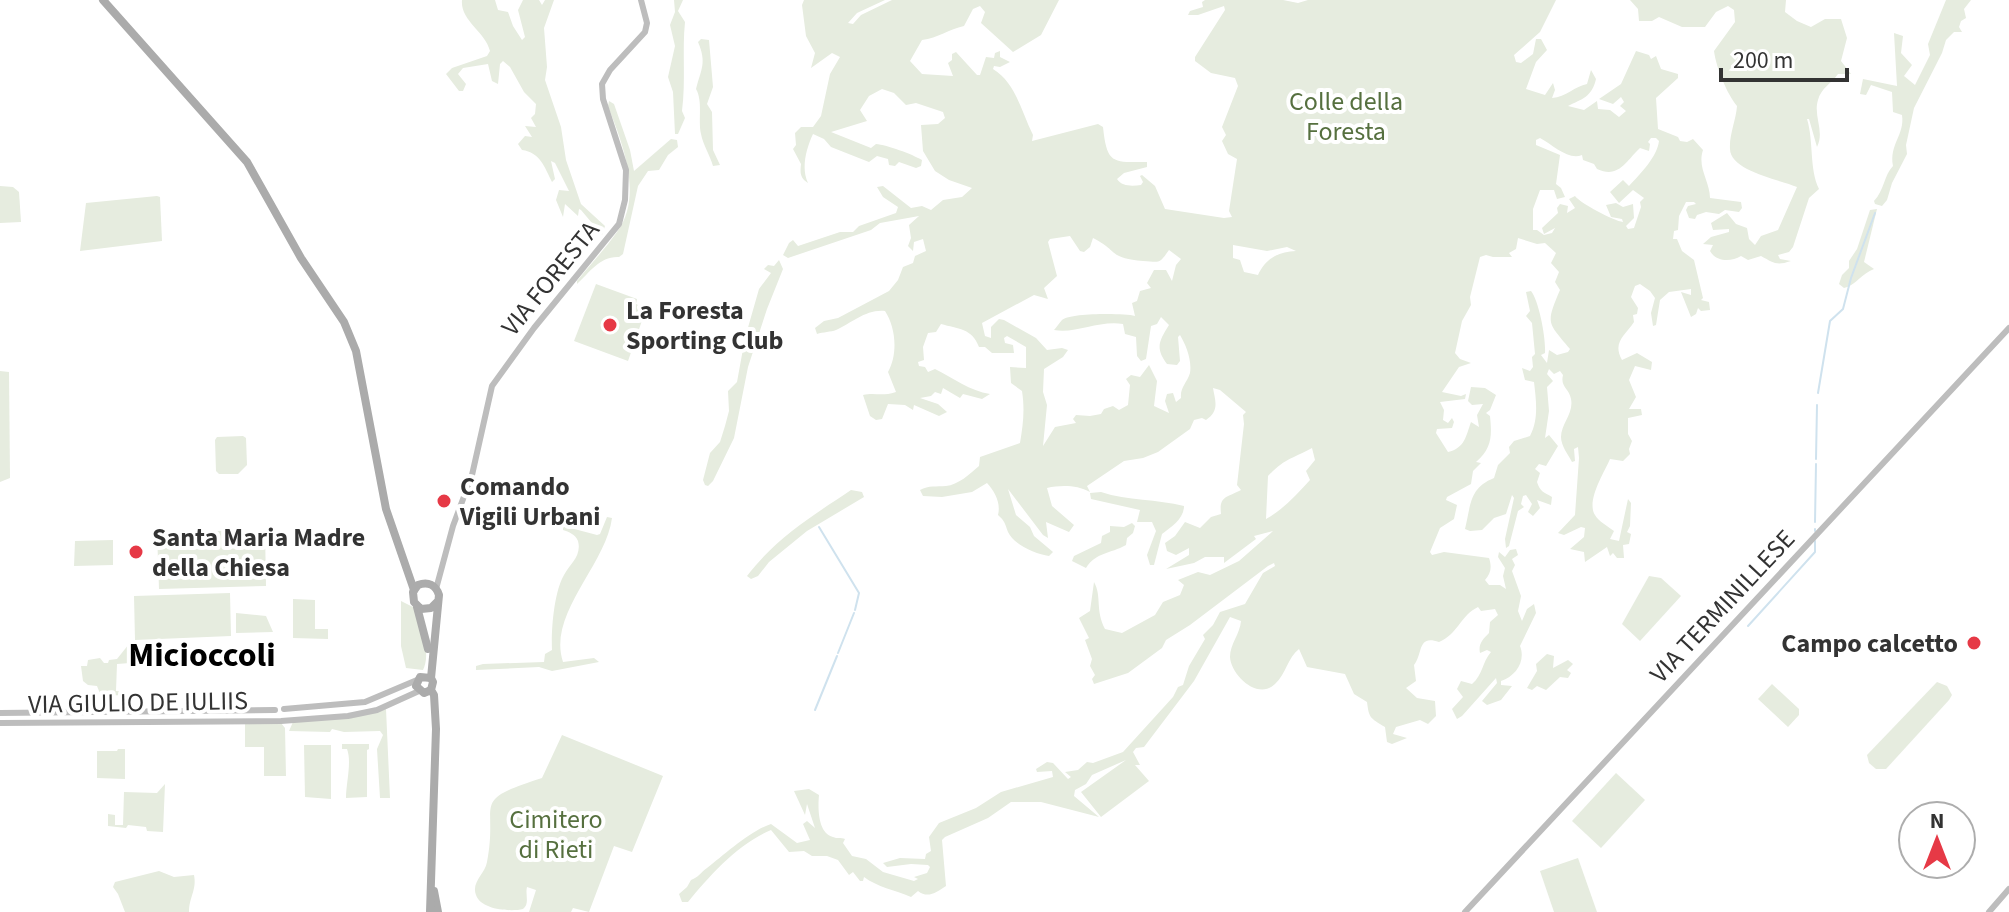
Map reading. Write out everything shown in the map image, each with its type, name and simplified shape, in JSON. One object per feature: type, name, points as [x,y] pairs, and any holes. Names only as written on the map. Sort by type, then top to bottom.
[{"type":"main road","points":[[103,0],[247,162],[301,258],[344,322],[359,363],[381,489],[405,564],[421,586],[436,589],[438,601],[423,678]]},
{"type":"main road","name":"VIA FORESTA","points":[[436,589],[472,475],[492,386],[524,340],[619,224],[625,200],[626,170],[603,99],[602,84],[610,70],[645,32],[647,23],[641,0]]},
{"type":"main road","name":"VIA TERMINILLESE","points":[[1465,912],[2009,328]]},
{"type":"main road","points":[[431,690],[424,693],[419,691],[428,666],[428,647],[413,599],[421,586],[434,577],[444,559]]},
{"type":"main road","points":[[417,607],[429,609],[438,601]]},
{"type":"main road","points":[[423,678],[433,685],[436,729],[430,912]]},
{"type":"main road","name":"VIA GIULIO DE IULIIS","points":[[0,713],[275,710],[365,702],[423,678]]},
{"type":"main road","name":"VIA GIULIO DE IULIIS","points":[[0,723],[281,719],[364,714],[419,691]]},
{"type":"main road","name":"VIA GIULIO DE IULIIS","points":[[281,719],[287,715],[284,709]]},
{"type":"main road","name":"VIA GIULIO DE IULIIS","points":[[275,710],[274,716],[281,719]]},
{"type":"main road","points":[[432,883],[438,912]]},
{"type":"main road","points":[[1992,912],[2009,892]]},
{"type":"green space","points":[[462,0],[495,0],[498,10],[508,12],[522,40],[525,37],[518,10],[523,0],[539,0],[542,5],[545,0],[554,0],[544,28],[545,80],[581,204],[605,226],[602,235],[579,209],[578,216],[565,204],[563,217],[556,200],[559,190],[569,191],[555,163],[551,161],[555,179],[552,182],[538,157],[522,150],[518,144],[525,136],[532,137],[525,126],[536,127],[531,118],[535,114],[536,104],[524,92],[510,67],[503,61],[500,64],[498,84],[492,81],[488,64],[463,68],[458,74],[466,84],[463,91],[459,91],[446,74],[452,68],[487,56],[490,51],[465,14]]},
{"type":"green space","points":[[674,0],[683,0],[678,11],[685,22],[682,111],[685,118],[678,134],[675,134],[673,92],[668,77],[675,46],[670,25],[675,12]]},
{"type":"green space","name":"Colle della Foresta","points":[[804,0],[885,0],[857,13],[848,23],[853,24],[861,15],[892,0],[1059,0],[1041,35],[1013,52],[981,23],[985,12],[980,6],[973,9],[964,26],[922,40],[910,61],[922,74],[953,76],[948,63],[956,52],[980,75],[986,57],[994,58],[995,53],[1000,51],[1000,57],[1010,62],[993,69],[1013,90],[1033,135],[1032,141],[1098,124],[1103,127],[1107,148],[1114,159],[1147,162],[1147,167],[1124,173],[1117,179],[1119,182],[1141,185],[1142,175],[1155,186],[1165,209],[1224,218],[1232,217],[1229,211],[1237,159],[1228,154],[1222,141],[1226,135],[1222,127],[1238,86],[1235,78],[1211,73],[1195,61],[1225,10],[1224,6],[1198,15],[1188,15],[1190,11],[1203,7],[1205,0],[1283,0],[1298,3],[1308,0],[1556,0],[1540,32],[1514,55],[1516,62],[1521,63],[1533,54],[1536,39],[1541,39],[1547,50],[1536,62],[1526,89],[1545,95],[1553,83],[1555,90],[1552,98],[1557,97],[1587,84],[1591,70],[1596,79],[1592,90],[1586,97],[1568,106],[1584,110],[1597,101],[1598,109],[1610,110],[1619,117],[1626,111],[1620,106],[1624,102],[1621,97],[1613,104],[1599,99],[1621,84],[1636,51],[1649,55],[1651,59],[1656,56],[1661,69],[1678,74],[1678,78],[1656,98],[1658,129],[1678,137],[1680,141],[1693,139],[1703,150],[1702,163],[1710,198],[1741,202],[1742,208],[1739,212],[1706,212],[1695,219],[1689,218],[1686,210],[1688,206],[1696,204],[1686,202],[1679,216],[1678,230],[1674,231],[1673,239],[1677,239],[1682,251],[1694,260],[1701,300],[1709,302],[1710,310],[1701,311],[1698,308],[1691,317],[1681,292],[1691,295],[1691,289],[1669,292],[1660,300],[1656,325],[1653,326],[1651,313],[1655,298],[1650,291],[1640,284],[1635,286],[1631,297],[1638,308],[1637,314],[1633,315],[1634,322],[1619,344],[1619,354],[1622,360],[1637,353],[1652,362],[1651,370],[1635,366],[1629,380],[1636,397],[1629,409],[1641,409],[1642,415],[1628,418],[1628,434],[1632,441],[1630,454],[1623,461],[1610,459],[1593,502],[1596,517],[1614,531],[1610,539],[1619,541],[1628,499],[1631,503],[1627,532],[1631,534],[1629,544],[1623,545],[1624,558],[1617,558],[1613,553],[1610,556],[1607,547],[1585,562],[1584,552],[1570,549],[1584,537],[1585,528],[1564,535],[1558,533],[1575,515],[1579,458],[1578,447],[1574,449],[1575,461],[1572,462],[1561,440],[1571,404],[1560,371],[1554,374],[1549,369],[1547,374],[1553,381],[1547,387],[1549,411],[1545,438],[1549,435],[1558,446],[1546,466],[1539,464],[1535,469],[1540,473],[1539,488],[1552,497],[1551,505],[1537,500],[1540,508],[1533,516],[1528,512],[1532,504],[1526,495],[1523,496],[1521,504],[1524,507],[1518,511],[1506,548],[1512,495],[1506,514],[1494,518],[1482,530],[1465,529],[1475,492],[1494,478],[1498,465],[1510,453],[1509,447],[1514,441],[1530,436],[1535,423],[1534,382],[1525,380],[1522,368],[1530,371],[1535,354],[1532,323],[1526,316],[1530,311],[1526,292],[1531,291],[1539,311],[1545,346],[1545,353],[1541,355],[1547,363],[1549,350],[1557,355],[1570,349],[1551,322],[1560,290],[1555,282],[1559,272],[1551,263],[1556,253],[1545,243],[1537,244],[1518,238],[1516,249],[1509,253],[1512,257],[1480,257],[1470,297],[1471,305],[1462,321],[1455,353],[1460,359],[1471,363],[1459,367],[1442,392],[1461,396],[1466,394],[1465,399],[1440,402],[1444,410],[1443,420],[1448,423],[1452,418],[1454,422],[1452,428],[1437,429],[1436,433],[1448,452],[1461,444],[1471,422],[1479,427],[1477,415],[1483,404],[1472,405],[1468,401],[1471,387],[1485,388],[1496,395],[1486,413],[1491,423],[1488,447],[1476,462],[1481,463],[1473,471],[1471,484],[1447,497],[1446,500],[1457,505],[1454,519],[1440,528],[1430,552],[1432,555],[1444,552],[1489,558],[1490,570],[1485,580],[1489,585],[1500,585],[1506,589],[1505,568],[1498,557],[1499,552],[1505,557],[1510,550],[1516,549],[1518,555],[1512,559],[1515,565],[1512,571],[1521,596],[1518,611],[1522,621],[1527,609],[1534,604],[1536,613],[1520,646],[1522,657],[1518,667],[1511,676],[1501,681],[1501,685],[1512,686],[1501,700],[1487,705],[1482,701],[1497,683],[1496,678],[1462,716],[1457,719],[1452,709],[1463,697],[1457,689],[1461,681],[1472,684],[1491,652],[1480,653],[1480,647],[1489,633],[1490,622],[1498,615],[1495,609],[1481,611],[1478,607],[1445,639],[1424,643],[1414,665],[1416,681],[1406,688],[1417,698],[1435,701],[1436,716],[1428,724],[1420,720],[1396,727],[1393,734],[1407,738],[1392,744],[1387,742],[1385,727],[1371,717],[1367,702],[1354,694],[1345,674],[1307,667],[1299,649],[1275,684],[1261,689],[1246,684],[1235,671],[1230,657],[1241,621],[1230,617],[1194,681],[1144,747],[1136,748],[1133,752],[1140,765],[1135,765],[1149,781],[1101,817],[1081,792],[1126,760],[1092,775],[1086,784],[1075,790],[1074,796],[1099,817],[1041,802],[1011,802],[988,818],[945,837],[942,840],[946,886],[932,894],[918,891],[911,897],[864,877],[860,881],[853,872],[849,875],[838,860],[812,856],[804,851],[789,852],[771,830],[747,843],[715,871],[688,902],[682,902],[679,894],[691,880],[763,827],[771,824],[797,843],[810,840],[803,824],[807,821],[815,828],[807,804],[805,815],[794,791],[809,789],[819,795],[820,819],[824,830],[833,837],[845,839],[843,843],[852,856],[866,859],[883,872],[914,881],[918,879],[914,877],[927,873],[928,865],[887,867],[883,863],[900,858],[925,859],[931,851],[929,837],[939,823],[976,808],[1001,792],[1053,777],[1052,771],[1037,772],[1036,769],[1047,762],[1053,763],[1068,779],[1071,777],[1065,772],[1123,752],[1183,685],[1189,666],[1205,639],[1203,635],[1220,612],[1245,604],[1263,573],[1275,566],[1274,563],[1268,566],[1166,640],[1162,648],[1128,673],[1094,684],[1092,679],[1095,675],[1090,666],[1092,659],[1085,640],[1089,638],[1079,618],[1090,611],[1094,582],[1105,629],[1122,633],[1155,615],[1163,602],[1180,595],[1184,585],[1178,580],[1198,572],[1210,575],[1239,561],[1273,531],[1254,536],[1256,539],[1224,563],[1224,557],[1205,557],[1194,563],[1166,569],[1189,555],[1189,548],[1176,555],[1167,551],[1165,543],[1175,536],[1185,522],[1200,528],[1211,517],[1221,514],[1222,501],[1241,490],[1237,485],[1243,415],[1246,412],[1220,390],[1213,388],[1216,405],[1210,417],[1194,420],[1190,429],[1158,452],[1124,461],[1087,486],[1090,492],[1069,486],[1047,488],[1052,506],[1074,525],[1069,532],[1046,522],[1048,538],[1043,535],[1008,489],[1016,515],[1053,552],[1049,556],[1026,548],[1011,537],[998,515],[997,498],[987,483],[972,492],[942,497],[923,496],[920,490],[923,488],[950,485],[964,479],[979,466],[980,457],[1020,443],[1022,391],[1011,383],[1010,367],[1026,368],[1026,347],[1007,336],[1005,343],[1013,345],[1014,353],[992,353],[985,347],[979,347],[968,333],[941,324],[936,332],[928,333],[923,347],[924,360],[918,362],[919,366],[925,367],[928,372],[935,369],[990,394],[982,399],[963,394],[960,398],[943,388],[941,394],[935,392],[920,398],[938,404],[947,412],[939,416],[914,405],[913,410],[905,405],[888,404],[882,419],[876,420],[870,416],[863,395],[896,392],[888,372],[894,349],[893,333],[885,311],[865,314],[834,331],[817,334],[815,328],[889,291],[903,267],[913,263],[915,256],[926,251],[923,239],[914,242],[913,251],[908,246],[911,238],[909,225],[919,216],[880,223],[871,230],[788,258],[783,255],[793,240],[798,246],[840,232],[853,232],[859,226],[896,213],[898,207],[883,197],[877,187],[883,186],[911,208],[922,206],[931,210],[943,200],[962,197],[972,188],[935,171],[923,151],[921,125],[938,124],[945,118],[943,112],[916,103],[906,105],[894,93],[882,89],[869,96],[860,110],[867,121],[831,132],[871,148],[876,144],[906,153],[922,160],[921,166],[916,168],[899,162],[895,166],[889,165],[888,159],[877,156],[869,162],[831,147],[813,134],[805,159],[808,183],[803,179],[801,164],[793,149],[796,145],[795,133],[801,127],[813,127],[821,116],[830,74],[840,57],[832,53],[811,68],[815,53],[806,36]],"holes":[[[1540,138],[1572,156],[1582,155],[1583,160],[1594,164],[1597,169],[1611,172],[1622,167],[1640,148],[1649,151],[1648,142],[1656,138],[1658,147],[1643,170],[1629,186],[1623,180],[1610,192],[1619,203],[1633,190],[1644,198],[1640,202],[1634,228],[1628,229],[1626,226],[1634,218],[1633,204],[1623,207],[1616,203],[1606,205],[1611,217],[1623,222],[1612,218],[1583,203],[1575,196],[1569,199],[1575,208],[1567,213],[1568,206],[1560,204],[1558,213],[1542,228],[1544,234],[1555,228],[1552,233],[1544,235],[1533,230],[1533,209],[1540,190],[1554,190],[1557,199],[1565,197],[1556,184],[1560,155],[1536,145],[1536,140]],[[1070,236],[1084,252],[1093,238],[1119,256],[1132,260],[1159,261],[1169,250],[1181,259],[1172,281],[1166,270],[1154,270],[1147,283],[1151,288],[1140,291],[1137,301],[1132,303],[1135,316],[1075,316],[1062,320],[1054,330],[1123,324],[1125,334],[1136,337],[1137,356],[1141,361],[1146,359],[1151,326],[1157,324],[1161,317],[1169,325],[1160,344],[1163,358],[1167,364],[1177,365],[1180,361],[1180,335],[1190,363],[1190,373],[1181,398],[1176,402],[1173,393],[1167,394],[1165,401],[1169,413],[1154,406],[1157,381],[1149,365],[1140,377],[1131,375],[1126,379],[1130,385],[1128,405],[1119,410],[1113,406],[1104,409],[1101,414],[1076,415],[1073,419],[1076,423],[1055,427],[1043,446],[1047,405],[1043,392],[1044,369],[1068,350],[1047,350],[1036,338],[999,319],[991,327],[991,338],[985,336],[982,323],[1034,295],[1048,299],[1044,288],[1057,276],[1048,242]],[[1233,245],[1267,251],[1287,247],[1296,251],[1273,257],[1258,275],[1244,272],[1240,260],[1233,258]],[[1312,448],[1315,460],[1306,471],[1310,480],[1266,519],[1268,476],[1284,462]]]},
{"type":"green space","points":[[1630,0],[1786,0],[1785,12],[1811,27],[1825,19],[1841,19],[1847,38],[1841,61],[1851,74],[1838,74],[1819,96],[1817,112],[1820,135],[1817,147],[1807,119],[1819,189],[1809,198],[1793,247],[1789,252],[1778,255],[1780,259],[1791,261],[1775,263],[1761,256],[1748,260],[1741,256],[1724,260],[1710,251],[1713,245],[1703,244],[1711,237],[1729,232],[1729,229],[1713,230],[1711,223],[1727,213],[1736,224],[1747,228],[1749,239],[1755,245],[1761,236],[1778,230],[1797,187],[1747,169],[1732,157],[1730,144],[1737,106],[1722,80],[1714,51],[1735,22],[1734,10],[1728,6],[1716,12],[1705,27],[1682,27],[1659,17],[1652,21],[1639,21],[1638,9]]},
{"type":"green space","points":[[1946,0],[1971,0],[1964,9],[1966,18],[1959,27],[1962,32],[1954,32],[1946,40],[1914,108],[1907,154],[1887,200],[1882,206],[1875,204],[1893,166],[1893,152],[1902,115],[1893,112],[1892,92],[1871,85],[1866,95],[1860,94],[1863,79],[1897,86],[1894,33],[1903,36],[1901,53],[1912,65],[1904,76],[1915,85],[1930,55],[1928,44]]},
{"type":"green space","points":[[701,39],[709,40],[713,87],[707,104],[712,112],[713,150],[720,165],[713,166],[701,134],[696,89],[702,66],[698,42]]},
{"type":"green space","points":[[609,101],[614,104],[634,171],[671,139],[677,140],[678,147],[668,155],[659,170],[648,171],[638,186],[623,254],[601,262],[577,284],[617,232],[629,202],[628,169]]},
{"type":"green space","points":[[0,186],[13,187],[19,192],[21,222],[0,223]]},
{"type":"green space","points":[[160,197],[162,241],[80,251],[86,203]]},
{"type":"green space","points":[[1877,209],[1864,262],[1874,269],[1844,288],[1839,284],[1842,275],[1849,268],[1870,210]]},
{"type":"green space","points":[[779,260],[783,269],[748,367],[734,438],[708,486],[703,480],[710,453],[720,442],[725,426],[729,411],[728,391],[737,382],[759,289],[771,273],[764,269],[768,265],[774,266]]},
{"type":"green space","name":"La Foresta Sporting Club","points":[[596,284],[637,299],[636,304],[646,309],[628,361],[574,341]]},
{"type":"green space","points":[[0,371],[9,372],[10,478],[0,482]]},
{"type":"green space","points":[[217,437],[246,438],[247,465],[238,474],[219,474],[216,471],[215,440]]},
{"type":"green space","points":[[851,490],[862,492],[864,497],[807,531],[769,562],[758,576],[751,579],[747,576],[783,539]]},
{"type":"green space","points":[[1101,492],[1184,506],[1179,519],[1162,534],[1154,565],[1150,565],[1147,555],[1156,531],[1152,522],[1137,522],[1140,510],[1091,499],[1090,493]]},
{"type":"green space","points":[[607,517],[612,518],[608,536],[570,608],[560,644],[563,662],[594,658],[599,662],[552,671],[539,667],[476,670],[476,666],[483,664],[544,662],[545,654],[552,650],[558,591],[579,546],[577,539],[563,530],[563,526],[597,535]]},
{"type":"green space","points":[[1132,523],[1135,526],[1126,545],[1099,556],[1086,568],[1072,561],[1074,556],[1101,543],[1102,536],[1110,532],[1110,526],[1124,527]]},
{"type":"green space","points":[[265,530],[266,586],[159,589],[157,532]]},
{"type":"green space","points":[[113,540],[113,565],[74,566],[75,541]]},
{"type":"green space","points":[[1649,576],[1661,578],[1681,596],[1640,641],[1622,624]]},
{"type":"green space","points":[[230,593],[231,636],[135,640],[134,596]]},
{"type":"green space","points":[[293,599],[315,600],[315,629],[328,629],[328,639],[293,638]]},
{"type":"green space","points":[[401,601],[415,608],[420,622],[426,647],[423,670],[406,668],[401,646]]},
{"type":"green space","points":[[236,613],[266,616],[273,632],[236,633]]},
{"type":"green space","points":[[129,644],[130,663],[117,664],[116,691],[128,692],[128,702],[124,702],[123,695],[101,696],[97,686],[83,681],[81,666],[87,666],[88,660],[100,658],[108,663],[117,659]]},
{"type":"green space","points":[[1547,654],[1554,656],[1553,668],[1568,660],[1573,664],[1567,670],[1571,673],[1568,678],[1560,677],[1546,690],[1537,686],[1532,690],[1527,688],[1537,671],[1536,664]]},
{"type":"green space","points":[[1937,682],[1947,686],[1952,695],[1949,700],[1886,769],[1876,769],[1869,763],[1867,755]]},
{"type":"green space","points":[[1772,684],[1799,709],[1799,715],[1788,727],[1758,699]]},
{"type":"green space","points":[[386,709],[390,798],[380,798],[377,749],[383,735],[380,731],[289,731],[293,722],[366,715]]},
{"type":"green space","points":[[281,723],[285,728],[286,776],[264,776],[264,747],[245,747],[245,724]]},
{"type":"green space","name":"Cimitero di Rieti","points":[[562,735],[663,776],[632,852],[614,846],[589,912],[573,908],[571,912],[529,912],[536,890],[527,887],[527,902],[523,909],[490,907],[479,900],[475,890],[487,862],[491,806],[504,793],[542,778]]},
{"type":"green space","points":[[342,744],[369,744],[367,797],[346,798],[349,760],[347,749],[342,749]]},
{"type":"green space","points":[[304,745],[331,745],[331,799],[305,797]]},
{"type":"green space","points":[[125,749],[125,779],[97,778],[97,751]]},
{"type":"green space","points":[[1616,773],[1645,800],[1601,848],[1572,821]]},
{"type":"green space","points":[[165,784],[163,832],[128,825],[126,828],[108,826],[108,814],[115,815],[115,825],[123,825],[124,792],[157,793]]},
{"type":"green space","points":[[1578,858],[1597,912],[1554,912],[1540,871]]},
{"type":"green space","points":[[159,871],[174,877],[194,875],[189,912],[125,912],[113,887],[115,882]]},
{"type":"waterway","points":[[1818,393],[1830,321],[1843,309],[1875,213]]},
{"type":"waterway","points":[[1816,459],[1817,405]]},
{"type":"waterway","points":[[1815,522],[1816,464]]},
{"type":"waterway","points":[[819,527],[859,593],[855,610]]},
{"type":"waterway","points":[[1748,626],[1815,552],[1815,541]]},
{"type":"waterway","points":[[838,653],[854,613]]},
{"type":"waterway","points":[[815,710],[837,656]]},
{"type":"place","name":"La Foresta Sporting Club","points":[[610,325]]},
{"type":"place","name":"Comando Vigili Urbani","points":[[444,501]]},
{"type":"place","name":"Santa Maria Madre della Chiesa","points":[[136,552]]},
{"type":"place","name":"Campo calcetto","points":[[1974,643]]},
{"type":"district","name":"Micioccoli","points":[[202,654]]}]
